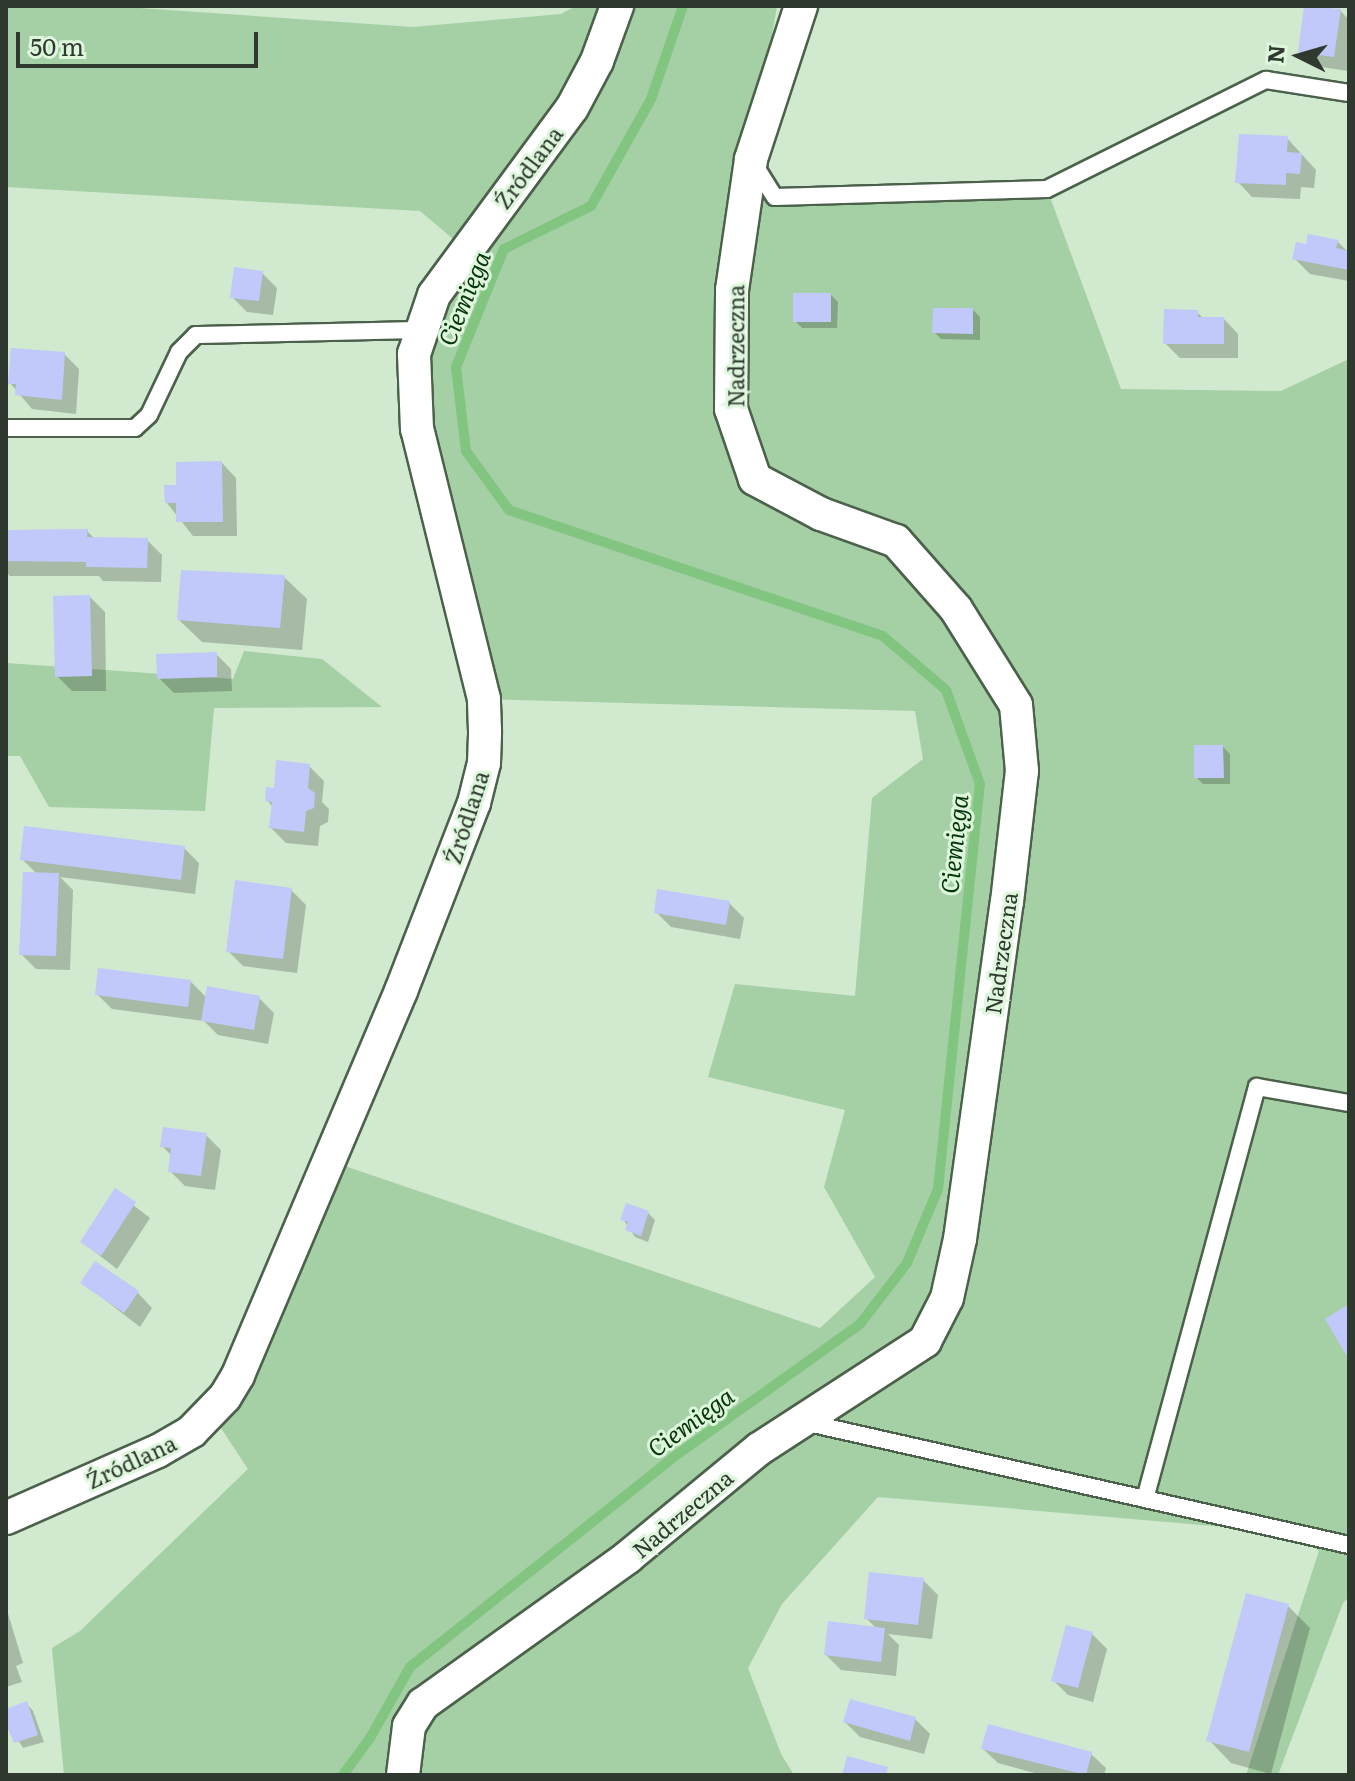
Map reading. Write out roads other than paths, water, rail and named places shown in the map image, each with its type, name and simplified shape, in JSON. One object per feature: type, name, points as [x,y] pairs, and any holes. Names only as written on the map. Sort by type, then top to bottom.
[{"type":"street","name":"Źródlana","points":[[6,1518],[169,1444],[192,1431],[225,1397],[238,1375],[352,1112],[474,803],[484,763],[484,699],[417,429],[414,354],[434,295],[572,108],[597,61],[617,6]]},
{"type":"street","name":"Nadrzeczna","points":[[403,1775],[409,1726],[423,1704],[628,1557],[759,1449],[925,1341],[947,1298],[960,1239],[1022,771],[1016,705],[956,609],[896,541],[821,514],[755,479],[731,409],[732,290],[751,159],[801,6]]},
{"type":"lane","points":[[751,159],[775,197],[1047,189],[1266,80],[1349,93]]},
{"type":"lane","points":[[6,428],[135,428],[149,415],[179,352],[196,335],[420,330]]},
{"type":"lane","points":[[1145,1499],[1257,1087],[1349,1103]]},
{"type":"lane","points":[[803,1422],[1349,1545]]},
{"type":"waterway","name":"Ciemięga","points":[[343,1775],[370,1738],[410,1667],[678,1454],[860,1324],[907,1263],[938,1189],[980,784],[946,690],[883,636],[509,510],[466,451],[456,367],[504,249],[591,206],[651,99],[683,6]]}]
